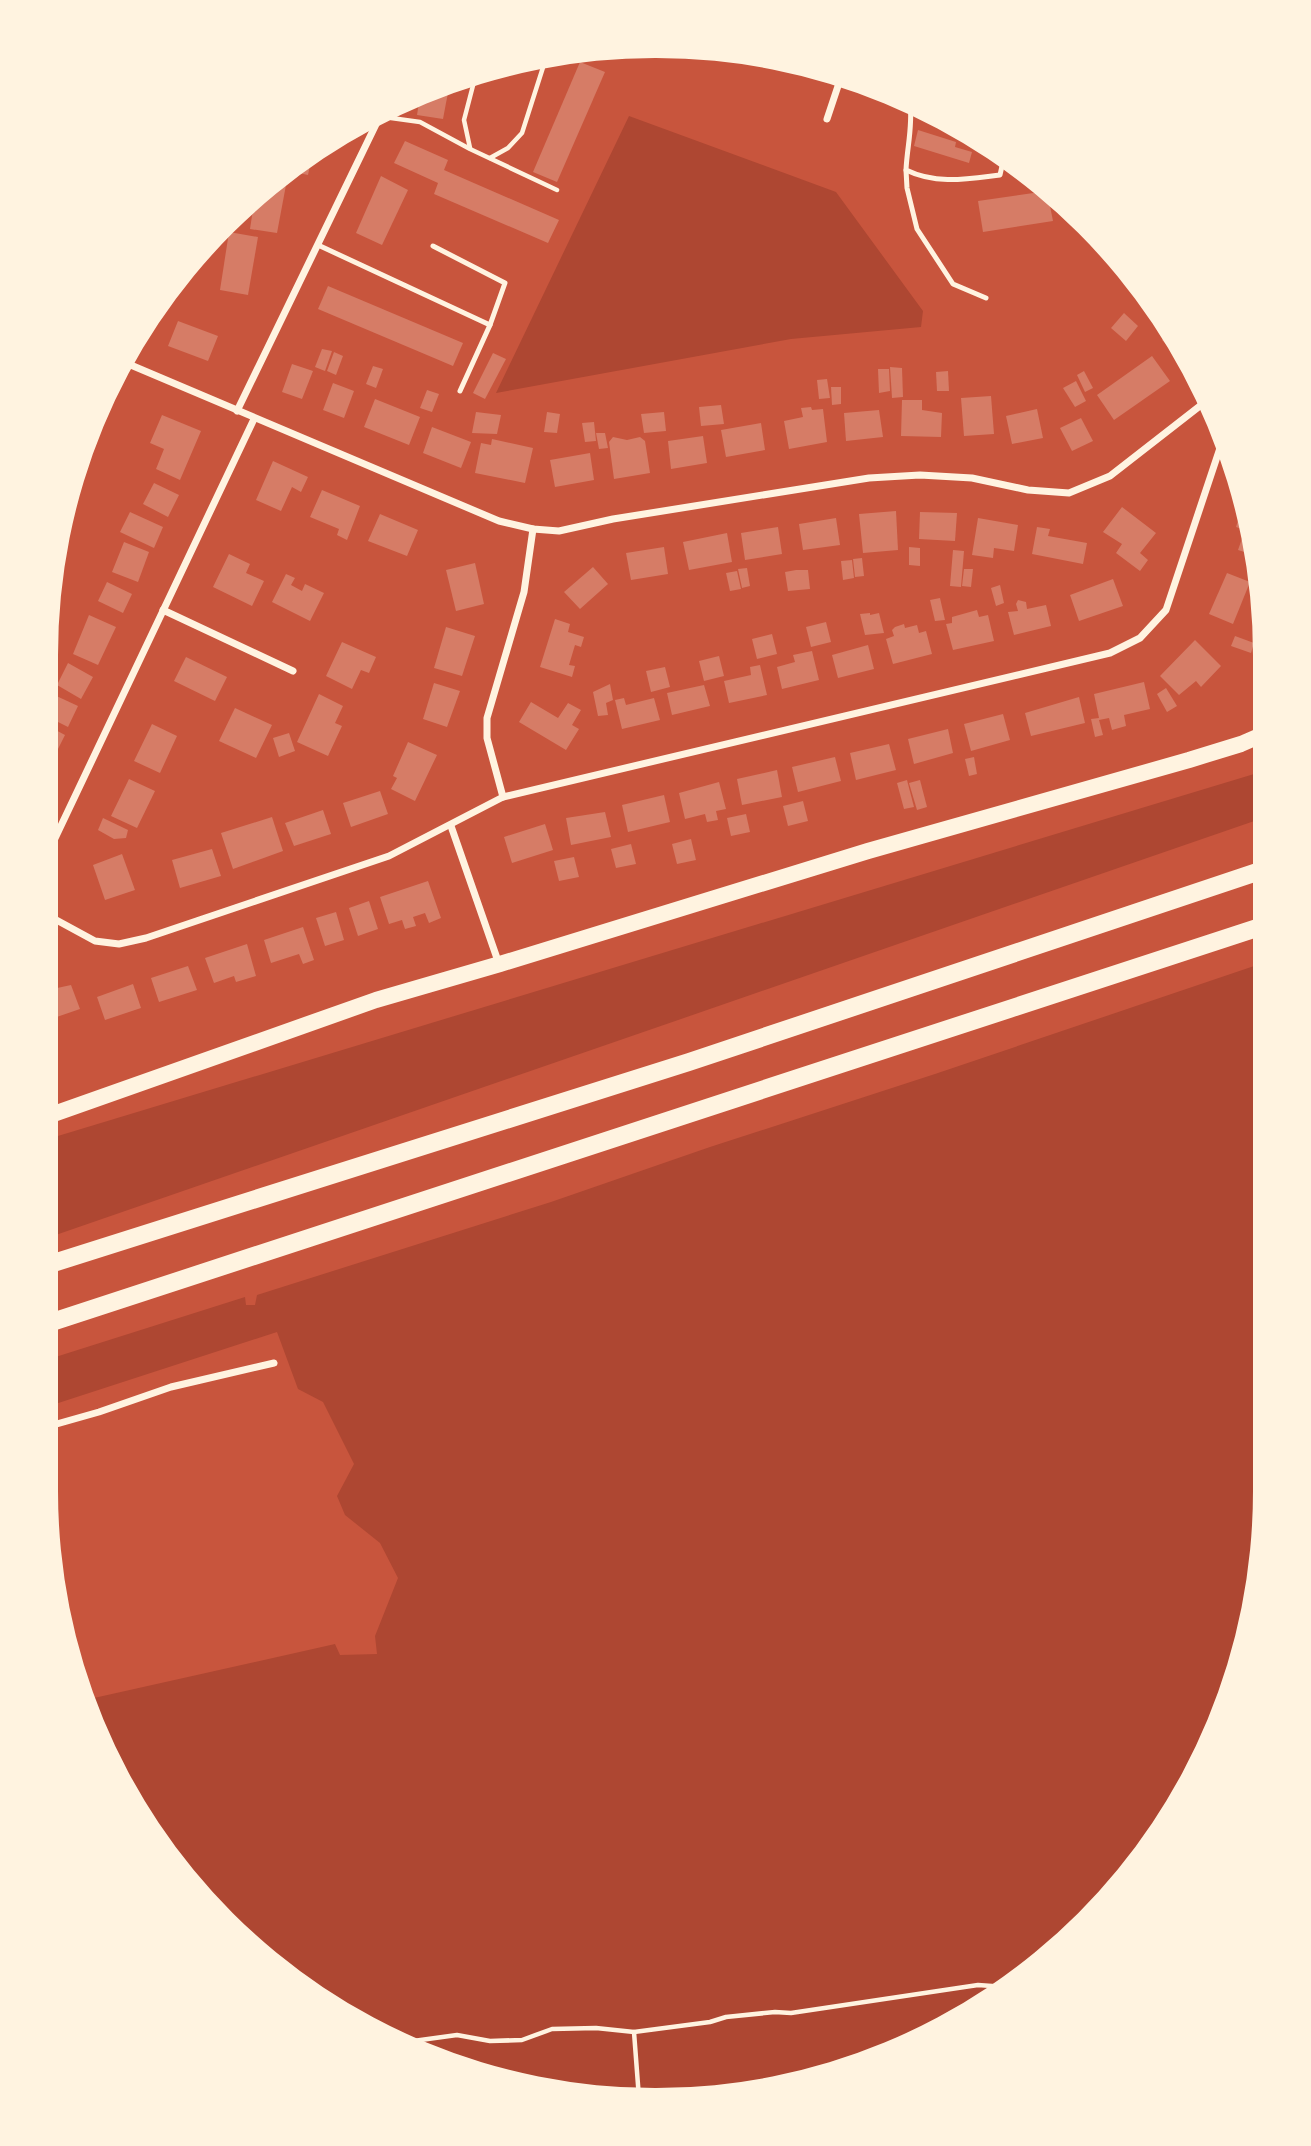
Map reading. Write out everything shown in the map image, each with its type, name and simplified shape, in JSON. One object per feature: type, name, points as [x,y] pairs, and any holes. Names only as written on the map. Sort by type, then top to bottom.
[{"type":"highway","points":[[58,1262],[688,1062],[1253,873]]},
{"type":"highway","points":[[58,1320],[1253,929]]},
{"type":"main road","points":[[58,1112],[376,1000],[868,851],[1189,760],[1253,739]]},
{"type":"street","points":[[827,119],[838,86]]},
{"type":"street","points":[[237,411],[373,129]]},
{"type":"street","points":[[133,366],[499,520],[533,529],[559,531],[613,519],[869,478],[920,475],[972,478],[1028,490],[1069,493],[1110,476],[1199,407]]},
{"type":"street","points":[[58,832],[254,418]]},
{"type":"street","points":[[58,921],[95,941],[119,944],[146,938],[389,856],[503,797],[1110,653],[1140,638],[1166,610],[1218,453]]},
{"type":"street","points":[[503,797],[487,738],[487,718],[524,592],[533,529]]},
{"type":"street","points":[[163,610],[293,671]]},
{"type":"street","points":[[451,826],[500,964]]},
{"type":"street","points":[[58,1424],[171,1387],[274,1363]]},
{"type":"lane","points":[[911,115],[906,170],[907,188],[917,229],[953,284],[986,298]]},
{"type":"lane","points":[[906,170],[921,177],[953,181],[1000,175],[1002,168]]},
{"type":"lane","points":[[318,245],[490,325]]},
{"type":"lane","points":[[433,246],[505,283],[490,325],[460,391]]},
{"type":"path","points":[[489,158],[508,148],[522,133],[543,68]]},
{"type":"path","points":[[470,149],[464,120],[473,86]]},
{"type":"path","points":[[394,118],[420,122],[556,190]]},
{"type":"path","points":[[420,2040],[457,2035],[490,2041],[522,2040],[552,2029],[596,2028],[634,2032],[710,2022],[726,2017],[791,2013],[978,1985],[991,1986]]},
{"type":"path","points":[[634,2032],[638,2088]]},
{"type":"shaded area","points":[[629,116],[836,192],[923,311],[921,327],[791,339],[496,393]]},
{"type":"shaded area","points":[[1253,774],[1253,821],[58,1234],[58,1136]]},
{"type":"shaded area","points":[[1253,966],[1253,1490],[1248,1569],[1242,1607],[1222,1683],[1192,1755],[1153,1823],[1105,1885],[1078,1913],[1050,1940],[988,1988],[920,2027],[884,2043],[848,2057],[772,2077],[695,2087],[656,2088],[616,2087],[539,2077],[463,2057],[427,2043],[391,2027],[323,1988],[261,1940],[206,1885],[181,1854],[158,1823],[119,1755],[95,1698],[335,1644],[340,1655],[377,1654],[375,1636],[398,1578],[380,1543],[345,1515],[337,1496],[354,1464],[323,1402],[298,1389],[277,1332],[58,1403],[58,1356],[245,1297],[246,1305],[255,1305],[257,1295],[551,1202]]},
{"type":"building","points":[[580,63],[605,72],[557,182],[533,172]]},
{"type":"building","points":[[448,95],[443,119],[417,115],[418,107]]},
{"type":"building","points":[[918,130],[956,142],[955,147],[972,152],[969,163],[914,146]]},
{"type":"building","points":[[405,141],[448,160],[444,170],[559,220],[548,243],[434,194],[438,183],[394,163]]},
{"type":"building","points":[[381,176],[408,190],[382,245],[356,233]]},
{"type":"building","points":[[286,186],[277,233],[250,229],[252,214]]},
{"type":"building","points":[[1034,193],[1050,206],[1053,221],[983,232],[978,201]]},
{"type":"building","points":[[233,233],[258,237],[248,295],[220,290],[228,238]]},
{"type":"building","points":[[328,286],[463,343],[453,366],[318,309]]},
{"type":"building","points":[[1124,313],[1138,326],[1126,341],[1111,328]]},
{"type":"building","points":[[178,321],[218,336],[208,361],[168,346]]},
{"type":"building","points":[[322,349],[332,351],[325,371],[315,367]]},
{"type":"building","points":[[334,352],[343,356],[336,375],[327,371]]},
{"type":"building","points":[[493,353],[506,359],[485,399],[473,393]]},
{"type":"building","points":[[1152,356],[1170,381],[1114,420],[1097,395]]},
{"type":"building","points":[[292,364],[313,371],[302,399],[282,392]]},
{"type":"building","points":[[373,366],[383,369],[376,388],[366,384]]},
{"type":"building","points":[[890,367],[902,368],[903,397],[892,398]]},
{"type":"building","points":[[878,369],[889,369],[890,391],[879,393]]},
{"type":"building","points":[[948,371],[949,391],[937,391],[936,372]]},
{"type":"building","points":[[1084,371],[1093,388],[1085,392],[1077,375]]},
{"type":"building","points":[[827,379],[830,398],[819,399],[817,380]]},
{"type":"building","points":[[1076,381],[1086,401],[1075,407],[1063,388]]},
{"type":"building","points":[[333,383],[354,391],[344,418],[323,410]]},
{"type":"building","points":[[831,387],[841,387],[841,404],[832,405]]},
{"type":"building","points":[[427,390],[439,394],[432,412],[420,408]]},
{"type":"building","points":[[991,396],[994,434],[964,436],[961,398]]},
{"type":"building","points":[[375,399],[420,417],[409,445],[364,427]]},
{"type":"building","points":[[902,400],[922,400],[922,410],[942,413],[941,437],[901,436]]},
{"type":"building","points":[[721,405],[724,424],[701,426],[699,407]]},
{"type":"building","points":[[811,407],[812,410],[823,409],[827,442],[789,449],[784,421],[803,417],[801,408]]},
{"type":"building","points":[[1037,409],[1043,438],[1012,444],[1006,416]]},
{"type":"building","points":[[879,410],[883,437],[846,441],[844,413]]},
{"type":"building","points":[[476,412],[501,415],[497,434],[472,433]]},
{"type":"building","points":[[547,412],[560,414],[557,433],[544,432]]},
{"type":"building","points":[[664,412],[666,431],[644,433],[641,414]]},
{"type":"building","points":[[162,415],[201,431],[180,480],[156,469],[164,449],[150,443]]},
{"type":"building","points":[[1081,418],[1093,441],[1072,451],[1060,428]]},
{"type":"building","points":[[594,422],[596,441],[585,442],[582,423]]},
{"type":"building","points":[[761,423],[765,450],[726,457],[721,430]]},
{"type":"building","points":[[432,427],[471,442],[461,468],[423,453]]},
{"type":"building","points":[[596,433],[605,433],[608,448],[599,449]]},
{"type":"building","points":[[703,436],[707,463],[671,469],[668,441]]},
{"type":"building","points":[[613,437],[627,440],[640,437],[645,441],[650,473],[614,479],[609,442]]},
{"type":"building","points":[[492,439],[533,448],[525,483],[475,473],[481,443],[491,445]]},
{"type":"building","points":[[590,453],[594,480],[555,487],[550,460]]},
{"type":"building","points":[[273,461],[308,477],[301,492],[292,487],[281,511],[256,500]]},
{"type":"building","points":[[154,483],[179,495],[168,517],[143,504]]},
{"type":"building","points":[[322,490],[360,506],[347,540],[337,535],[339,529],[310,517]]},
{"type":"building","points":[[1122,507],[1156,533],[1140,553],[1148,560],[1140,571],[1116,553],[1122,544],[1103,532]]},
{"type":"building","points":[[896,511],[898,550],[863,553],[859,514]]},
{"type":"building","points":[[130,512],[163,527],[154,548],[120,532]]},
{"type":"building","points":[[920,512],[957,513],[955,541],[919,539]]},
{"type":"building","points":[[380,514],[418,530],[407,556],[368,541]]},
{"type":"building","points":[[836,518],[840,545],[803,550],[799,524]]},
{"type":"building","points":[[978,518],[1018,525],[1014,551],[994,548],[993,558],[972,555]]},
{"type":"building","points":[[778,527],[782,554],[745,560],[741,533]]},
{"type":"building","points":[[1037,527],[1050,529],[1048,536],[1087,543],[1083,564],[1032,554]]},
{"type":"building","points":[[727,533],[732,562],[689,570],[683,542]]},
{"type":"building","points":[[1242,539],[1244,552],[1238,550]]},
{"type":"building","points":[[124,542],[149,552],[138,582],[112,572]]},
{"type":"building","points":[[664,547],[668,574],[631,580],[626,553]]},
{"type":"building","points":[[909,547],[920,548],[920,566],[909,565]]},
{"type":"building","points":[[953,550],[964,551],[961,587],[950,586]]},
{"type":"building","points":[[229,554],[250,564],[246,573],[264,581],[252,606],[213,587]]},
{"type":"building","points":[[862,558],[864,576],[855,577],[853,559]]},
{"type":"building","points":[[852,560],[854,578],[843,580],[841,561]]},
{"type":"building","points":[[475,563],[484,604],[456,611],[446,570]]},
{"type":"building","points":[[593,567],[608,584],[580,609],[564,592]]},
{"type":"building","points":[[747,568],[750,586],[742,588],[738,569]]},
{"type":"building","points":[[964,569],[973,569],[971,587],[962,586]]},
{"type":"building","points":[[808,570],[810,589],[788,591],[785,572]]},
{"type":"building","points":[[737,571],[741,589],[730,591],[726,573]]},
{"type":"building","points":[[1227,573],[1248,581],[1233,624],[1209,614]]},
{"type":"building","points":[[286,574],[295,578],[291,585],[302,591],[305,584],[324,593],[310,621],[272,602]]},
{"type":"building","points":[[1113,579],[1123,606],[1079,621],[1070,595]]},
{"type":"building","points":[[107,582],[132,594],[123,613],[98,601]]},
{"type":"building","points":[[1000,585],[1004,603],[996,606],[991,588]]},
{"type":"building","points":[[940,598],[945,620],[935,621],[930,600]]},
{"type":"building","points":[[1018,600],[1026,602],[1027,609],[1046,605],[1051,626],[1014,635],[1008,612],[1018,611]]},
{"type":"building","points":[[977,610],[979,617],[988,615],[994,641],[953,650],[946,624],[952,623],[952,617]]},
{"type":"building","points":[[879,613],[884,633],[865,635],[860,614]]},
{"type":"building","points":[[89,615],[116,627],[98,665],[73,654]]},
{"type":"building","points":[[555,619],[570,624],[568,632],[584,637],[581,647],[575,645],[569,665],[575,666],[572,677],[540,667]]},
{"type":"building","points":[[826,622],[831,642],[811,647],[806,627]]},
{"type":"building","points":[[904,624],[905,628],[917,625],[919,633],[926,631],[932,654],[893,664],[886,639],[894,636],[892,630],[895,627]]},
{"type":"building","points":[[446,627],[475,636],[462,676],[434,668]]},
{"type":"building","points":[[772,634],[777,654],[757,659],[752,639]]},
{"type":"building","points":[[1235,636],[1253,643],[1251,653],[1231,646]]},
{"type":"building","points":[[1195,640],[1221,666],[1201,687],[1196,681],[1179,695],[1160,676]]},
{"type":"building","points":[[342,642],[376,657],[369,673],[361,670],[352,689],[326,676]]},
{"type":"building","points":[[868,645],[874,669],[838,678],[832,655]]},
{"type":"building","points":[[812,651],[819,680],[782,689],[777,667],[795,662],[793,655]]},
{"type":"building","points":[[719,656],[724,676],[704,681],[699,661]]},
{"type":"building","points":[[186,657],[227,677],[215,701],[174,681]]},
{"type":"building","points":[[68,663],[93,677],[81,699],[58,686]]},
{"type":"building","points":[[760,665],[767,695],[729,703],[724,681],[751,675],[750,667]]},
{"type":"building","points":[[665,667],[670,687],[651,692],[646,671]]},
{"type":"building","points":[[1144,682],[1150,709],[1124,715],[1126,726],[1112,730],[1109,718],[1099,720],[1103,735],[1095,737],[1091,719],[1099,718],[1094,694]]},
{"type":"building","points":[[434,683],[460,691],[447,727],[423,719]]},
{"type":"building","points":[[610,684],[613,700],[606,703],[608,715],[598,716],[593,692]]},
{"type":"building","points":[[704,685],[710,706],[672,715],[667,693]]},
{"type":"building","points":[[1166,688],[1177,706],[1167,712],[1157,694]]},
{"type":"building","points":[[319,694],[343,706],[335,723],[342,726],[328,756],[297,742]]},
{"type":"building","points":[[58,697],[78,706],[68,727],[58,722]]},
{"type":"building","points":[[1079,697],[1085,723],[1031,736],[1025,713]]},
{"type":"building","points":[[624,698],[626,705],[654,698],[660,720],[622,729],[615,700]]},
{"type":"building","points":[[531,702],[558,718],[568,703],[581,710],[572,725],[579,729],[566,750],[519,722]]},
{"type":"building","points":[[235,708],[272,725],[256,758],[219,741]]},
{"type":"building","points":[[1003,714],[1010,740],[971,751],[964,724]]},
{"type":"building","points":[[152,724],[177,736],[160,773],[134,761]]},
{"type":"building","points":[[948,729],[953,753],[914,764],[908,739]]},
{"type":"building","points":[[58,731],[65,735],[58,749]]},
{"type":"building","points":[[289,733],[295,751],[279,757],[273,738]]},
{"type":"building","points":[[408,742],[437,755],[415,801],[391,789],[397,778],[393,776]]},
{"type":"building","points":[[889,744],[896,770],[856,780],[850,753]]},
{"type":"building","points":[[835,757],[841,781],[798,792],[792,767]]},
{"type":"building","points":[[974,757],[977,774],[969,776],[965,759]]},
{"type":"building","points":[[777,770],[782,797],[742,805],[737,779]]},
{"type":"building","points":[[129,779],[155,791],[137,828],[111,816]]},
{"type":"building","points":[[907,780],[914,807],[904,809],[897,783]]},
{"type":"building","points":[[920,780],[927,807],[917,810],[909,783]]},
{"type":"building","points":[[719,782],[726,809],[716,811],[718,820],[707,822],[705,814],[685,819],[679,793]]},
{"type":"building","points":[[380,791],[388,814],[351,827],[343,803]]},
{"type":"building","points":[[664,795],[670,822],[628,832],[622,805]]},
{"type":"building","points":[[803,801],[808,821],[788,826],[783,806]]},
{"type":"building","points":[[323,810],[331,834],[294,846],[285,823]]},
{"type":"building","points":[[605,812],[611,837],[571,845],[566,818]]},
{"type":"building","points":[[746,814],[750,832],[731,836],[727,818]]},
{"type":"building","points":[[272,817],[283,851],[233,869],[221,833]]},
{"type":"building","points":[[103,818],[128,830],[126,838],[114,839],[98,830]]},
{"type":"building","points":[[545,824],[553,850],[512,863],[504,837]]},
{"type":"building","points":[[691,839],[696,860],[677,864],[672,844]]},
{"type":"building","points":[[631,844],[636,864],[616,868],[611,849]]},
{"type":"building","points":[[212,849],[221,876],[180,888],[172,860]]},
{"type":"building","points":[[122,854],[135,890],[105,900],[93,865]]},
{"type":"building","points":[[574,857],[579,877],[559,881],[554,861]]},
{"type":"building","points":[[428,881],[441,918],[429,923],[425,913],[413,917],[416,926],[405,929],[402,920],[389,924],[380,897]]},
{"type":"building","points":[[369,901],[378,929],[358,936],[349,908]]},
{"type":"building","points":[[336,912],[344,940],[325,946],[316,918]]},
{"type":"building","points":[[303,927],[314,960],[303,964],[299,954],[271,963],[264,940]]},
{"type":"building","points":[[247,944],[256,976],[236,982],[234,976],[214,983],[205,958]]},
{"type":"building","points":[[188,966],[197,990],[159,1002],[151,978]]},
{"type":"building","points":[[133,984],[141,1008],[105,1020],[97,997]]},
{"type":"building","points":[[71,985],[80,1009],[58,1017],[58,988]]}]
